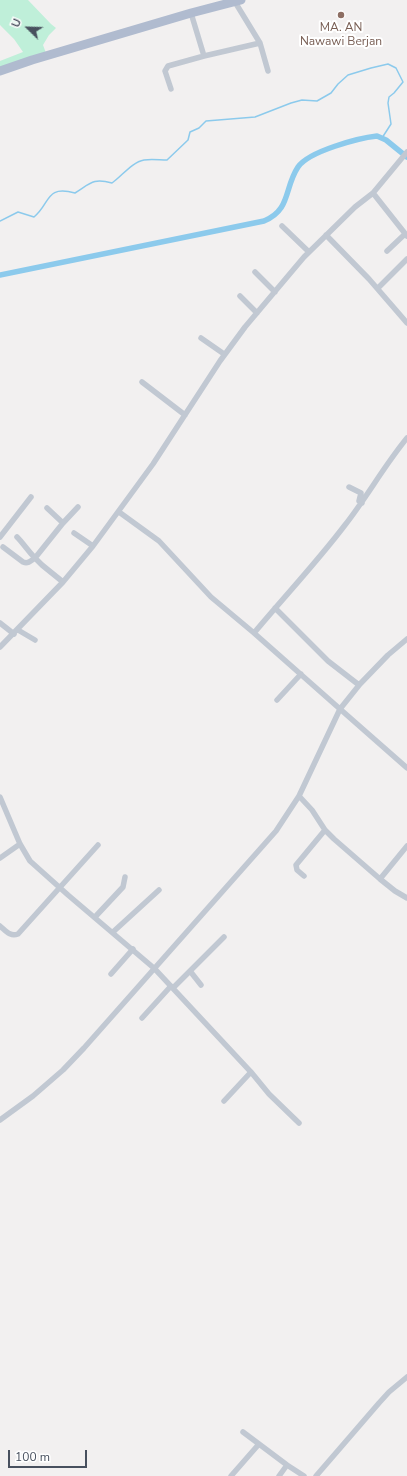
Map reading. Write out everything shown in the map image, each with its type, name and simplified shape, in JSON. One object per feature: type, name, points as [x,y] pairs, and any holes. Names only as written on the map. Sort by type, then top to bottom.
[{"type":"main road","points":[[0,71],[191,13],[238,1]]},
{"type":"street","points":[[238,1],[260,42],[268,71]]},
{"type":"street","points":[[191,13],[204,56]]},
{"type":"street","points":[[171,89],[166,74],[167,68],[171,65],[260,42]]},
{"type":"street","points":[[0,647],[63,582],[93,546],[154,464],[224,354],[257,313],[309,252],[355,207],[373,193],[406,154]]},
{"type":"street","points":[[373,193],[406,235],[387,251]]},
{"type":"street","points":[[282,226],[309,252]]},
{"type":"street","points":[[326,235],[378,288],[407,323]]},
{"type":"street","points":[[378,288],[407,258]]},
{"type":"street","points":[[255,272],[275,292]]},
{"type":"street","points":[[240,296],[257,313]]},
{"type":"street","points":[[201,338],[224,354]]},
{"type":"street","points":[[142,382],[185,415]]},
{"type":"street","points":[[254,633],[344,527],[407,438]]},
{"type":"street","points":[[349,487],[361,493],[360,500],[362,503]]},
{"type":"street","points":[[0,537],[31,497]]},
{"type":"street","points":[[3,547],[25,563],[28,562],[35,558],[78,507]]},
{"type":"street","points":[[47,508],[63,523]]},
{"type":"street","points":[[119,512],[159,541],[210,597],[254,633],[407,768]]},
{"type":"street","points":[[74,533],[93,546]]},
{"type":"street","points":[[17,537],[22,542],[24,547],[42,565],[63,582]]},
{"type":"street","points":[[275,608],[328,661],[359,685]]},
{"type":"street","points":[[0,623],[35,640]]},
{"type":"street","points":[[0,1120],[33,1096],[63,1070],[276,832],[299,796],[340,709],[359,685],[388,655],[407,639]]},
{"type":"street","points":[[277,700],[301,674]]},
{"type":"street","points":[[299,796],[312,810],[325,830],[380,879],[407,898]]},
{"type":"street","points":[[0,797],[20,844],[30,861],[155,969],[251,1072],[269,1094],[300,1124]]},
{"type":"street","points":[[304,876],[296,870],[296,865],[325,830]]},
{"type":"street","points":[[0,858],[20,844]]},
{"type":"street","points":[[0,926],[8,934],[18,934],[98,846]]},
{"type":"street","points":[[380,879],[407,846]]},
{"type":"street","points":[[94,917],[123,887],[125,877]]},
{"type":"street","points":[[113,932],[159,890]]},
{"type":"street","points":[[142,1018],[224,937]]},
{"type":"street","points":[[111,974],[133,949]]},
{"type":"street","points":[[190,972],[202,985]]},
{"type":"street","points":[[224,1100],[251,1072]]},
{"type":"street","points":[[316,1476],[379,1403],[407,1376]]},
{"type":"street","points":[[243,1432],[304,1476]]},
{"type":"street","points":[[231,1476],[259,1444]]},
{"type":"street","points":[[279,1476],[287,1465]]},
{"type":"green space","points":[[0,0],[28,0],[56,28],[49,35],[43,45],[46,53],[0,71],[0,61],[23,52],[14,39],[0,25]]},
{"type":"waterway","points":[[0,221],[18,212],[34,217],[53,193],[58,191],[75,193],[96,181],[112,183],[131,166],[140,161],[167,160],[188,140],[190,132],[199,128],[206,121],[255,117],[302,100],[317,101],[331,93],[348,75],[388,64],[396,68],[403,82],[389,97],[388,103],[391,124],[382,138]]},
{"type":"waterway","points":[[0,275],[264,221],[279,211],[286,198],[294,175],[298,167],[304,161],[323,151],[347,142],[377,136],[386,140],[407,157]]},
{"type":"place","name":"MA. AN Nawawi Berjan","points":[[341,15]]}]
